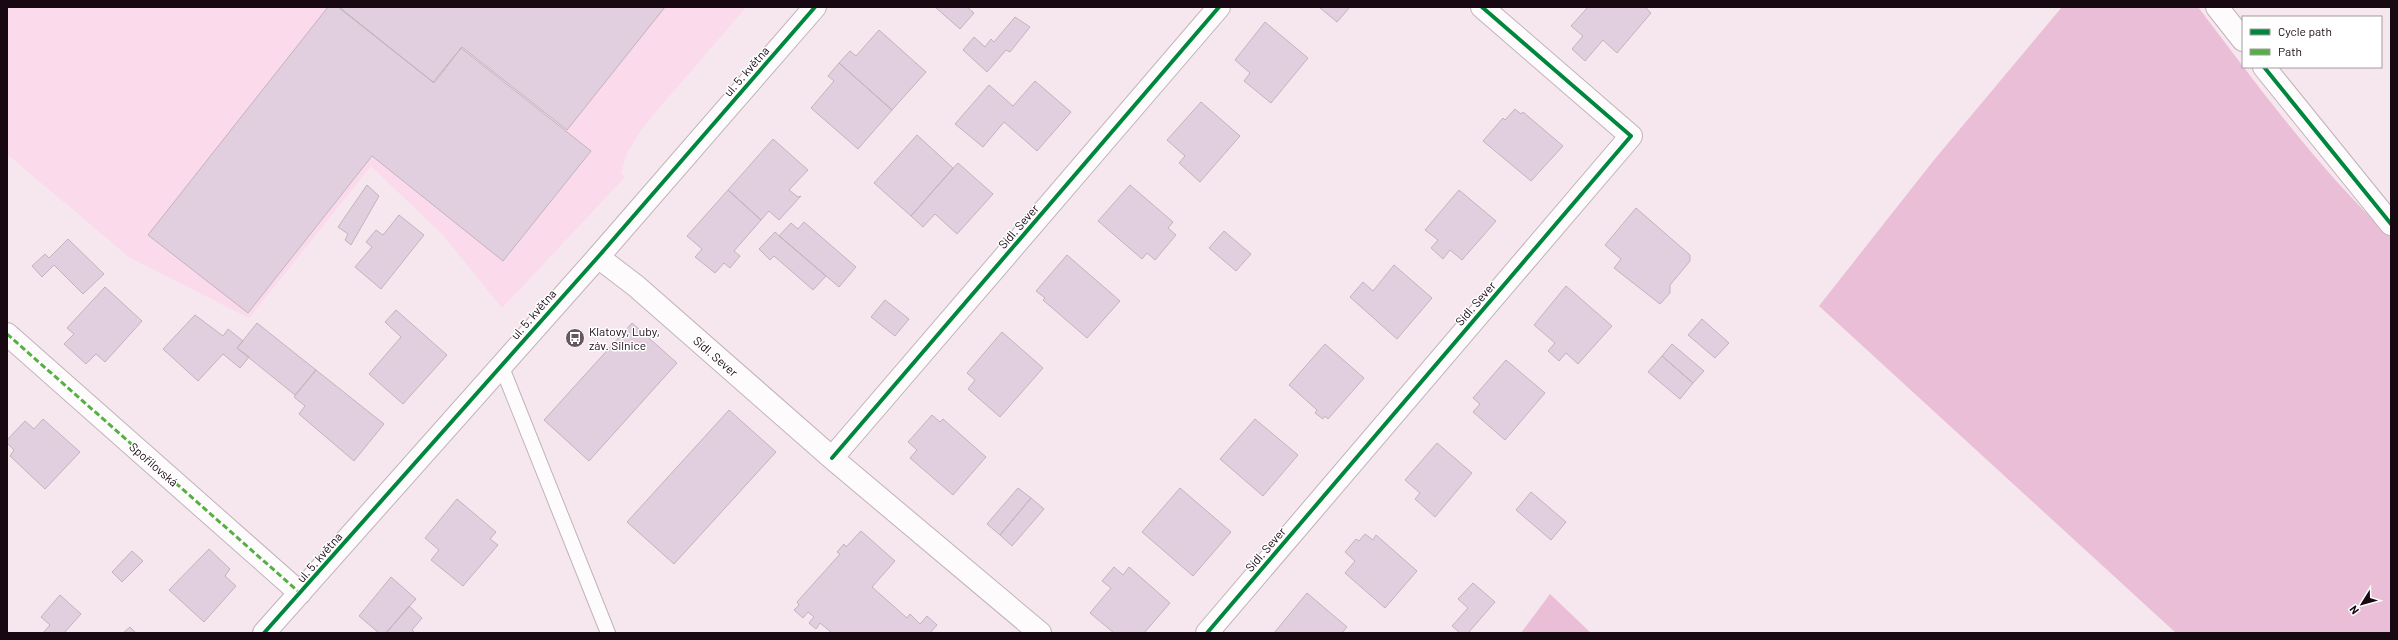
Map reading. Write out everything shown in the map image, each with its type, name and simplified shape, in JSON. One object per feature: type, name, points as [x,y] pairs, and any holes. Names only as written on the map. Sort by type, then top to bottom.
[{"type":"street","name":"ul. 5. května","points":[[264,633],[598,257],[815,7]]},
{"type":"street","name":"Sídl. Sever","points":[[832,458],[1220,7]]},
{"type":"street","name":"Sídl. Sever","points":[[1207,633],[1631,136],[1482,7]]},
{"type":"street","points":[[2217,7],[2242,39]]},
{"type":"street","points":[[2265,68],[2391,224]]},
{"type":"street","name":"Sídl. Sever","points":[[598,257],[636,286],[832,458],[1040,633]]},
{"type":"street","name":"Spořilovská","points":[[7,334],[300,593]]},
{"type":"lane","points":[[501,365],[608,633]]},
{"type":"shaded area","points":[[7,7],[746,7],[643,127],[627,153],[621,173],[625,177],[502,308],[443,235],[371,166],[249,318],[129,257],[7,154]]},
{"type":"shaded area","points":[[2062,7],[2198,7],[2242,65],[2242,68],[2244,68],[2313,155],[2364,211],[2391,237],[2391,633],[2176,633],[1819,306],[1934,160]]},
{"type":"shaded area","points":[[1550,594],[1591,633],[1521,633]]},
{"type":"building","points":[[328,7],[338,7],[434,83],[461,48],[591,151],[503,261],[372,156],[248,313],[148,235]]},
{"type":"building","points":[[339,7],[665,7],[567,130],[462,47],[433,82]]},
{"type":"building","points":[[935,7],[967,7],[974,13],[960,29]]},
{"type":"building","points":[[1319,7],[1350,7],[1337,22]]},
{"type":"building","points":[[1588,7],[1645,7],[1651,13],[1617,53],[1603,40],[1585,61],[1572,49],[1583,36],[1571,26]]},
{"type":"building","points":[[1015,17],[1030,27],[1010,52],[1006,50],[987,72],[963,50],[974,37],[985,47],[991,39],[994,42]]},
{"type":"building","points":[[1265,22],[1308,58],[1271,103],[1244,81],[1250,73],[1235,60]]},
{"type":"building","points":[[879,30],[926,72],[892,110],[839,63],[850,51],[856,56]]},
{"type":"building","points":[[839,63],[892,110],[858,149],[811,108],[834,81],[828,76]]},
{"type":"building","points":[[1035,81],[1071,112],[1037,151],[1004,122],[983,147],[955,124],[989,85],[1013,106]]},
{"type":"building","points":[[1201,102],[1240,136],[1200,182],[1179,163],[1185,156],[1167,140]]},
{"type":"building","points":[[1515,109],[1521,114],[1523,112],[1563,146],[1531,181],[1483,141],[1503,118],[1505,120]]},
{"type":"building","points":[[917,135],[953,168],[911,216],[874,183]]},
{"type":"building","points":[[773,139],[808,170],[789,190],[798,197],[801,196],[779,220],[769,211],[761,220],[728,190]]},
{"type":"building","points":[[958,163],[993,194],[957,234],[935,214],[923,227],[911,216]]},
{"type":"building","points":[[367,185],[379,196],[351,245],[345,240],[348,234],[338,227]]},
{"type":"building","points":[[1130,185],[1173,222],[1168,228],[1176,235],[1155,260],[1147,253],[1142,259],[1098,221]]},
{"type":"building","points":[[728,190],[761,220],[734,251],[740,256],[730,268],[724,263],[715,273],[695,257],[702,249],[687,236]]},
{"type":"building","points":[[1459,190],[1496,221],[1462,260],[1450,250],[1443,259],[1431,248],[1438,240],[1425,230]]},
{"type":"building","points":[[1636,208],[1690,255],[1690,261],[1670,285],[1670,293],[1660,304],[1614,268],[1621,259],[1605,245]]},
{"type":"building","points":[[399,215],[424,235],[381,289],[355,267],[372,247],[366,242],[376,230],[383,235]]},
{"type":"building","points":[[804,222],[856,267],[839,287],[779,236],[791,223],[798,229]]},
{"type":"building","points":[[1224,231],[1251,254],[1236,271],[1209,248]]},
{"type":"building","points":[[775,232],[826,276],[813,290],[774,256],[770,260],[759,249]]},
{"type":"building","points":[[68,239],[104,274],[83,294],[54,265],[42,277],[32,266],[45,254],[49,258]]},
{"type":"building","points":[[1067,255],[1120,301],[1087,338],[1043,300],[1045,298],[1036,291]]},
{"type":"building","points":[[1394,265],[1432,298],[1397,339],[1350,297],[1363,282],[1373,291]]},
{"type":"building","points":[[1566,286],[1612,326],[1578,364],[1566,353],[1559,361],[1548,351],[1555,343],[1534,325]]},
{"type":"building","points":[[105,287],[142,321],[105,362],[96,354],[86,364],[64,344],[74,334],[67,328]]},
{"type":"building","points":[[885,300],[909,319],[895,336],[871,317]]},
{"type":"building","points":[[396,310],[447,355],[403,404],[369,374],[401,337],[385,322]]},
{"type":"building","points":[[195,315],[223,336],[228,329],[243,341],[237,348],[249,357],[240,368],[223,354],[198,381],[163,349]]},
{"type":"building","points":[[1702,319],[1729,343],[1715,358],[1688,335]]},
{"type":"building","points":[[257,323],[316,370],[295,395],[237,348]]},
{"type":"building","points":[[632,323],[677,363],[589,461],[544,420]]},
{"type":"building","points":[[1002,332],[1043,368],[1000,417],[968,389],[975,380],[967,373]]},
{"type":"building","points":[[1325,344],[1364,378],[1328,419],[1325,416],[1323,419],[1315,413],[1317,410],[1289,385]]},
{"type":"building","points":[[1672,344],[1704,371],[1693,383],[1662,356]]},
{"type":"building","points":[[1662,356],[1693,383],[1680,399],[1648,372]]},
{"type":"building","points":[[1506,360],[1545,393],[1505,440],[1473,412],[1480,404],[1473,398]]},
{"type":"building","points":[[316,370],[384,424],[354,461],[299,414],[305,406],[294,397]]},
{"type":"building","points":[[729,410],[776,452],[674,564],[627,522]]},
{"type":"building","points":[[932,415],[940,422],[943,419],[986,457],[953,495],[910,458],[917,450],[908,442]]},
{"type":"building","points":[[43,419],[80,452],[45,489],[10,456],[14,450],[7,443],[7,440],[25,421],[34,429]]},
{"type":"building","points":[[1255,419],[1298,455],[1263,496],[1220,459]]},
{"type":"building","points":[[1437,443],[1472,473],[1435,517],[1415,499],[1420,493],[1405,480]]},
{"type":"building","points":[[1018,488],[1031,498],[1000,535],[987,524]]},
{"type":"building","points":[[1180,488],[1231,532],[1193,576],[1142,532]]},
{"type":"building","points":[[1531,492],[1566,522],[1551,540],[1516,510]]},
{"type":"building","points":[[1031,498],[1044,509],[1012,546],[1000,535]]},
{"type":"building","points":[[457,499],[496,532],[490,539],[498,545],[463,586],[431,560],[439,550],[425,538]]},
{"type":"building","points":[[861,531],[895,561],[872,587],[907,618],[910,614],[920,624],[927,616],[937,625],[930,633],[832,633],[820,623],[816,629],[809,623],[814,617],[808,612],[803,618],[794,610],[799,605],[797,602],[840,554],[837,552],[844,544],[846,547]]},
{"type":"building","points":[[1365,534],[1373,540],[1376,535],[1417,571],[1385,608],[1345,573],[1355,561],[1345,552],[1356,539],[1359,541]]},
{"type":"building","points":[[209,549],[230,569],[225,576],[236,586],[204,622],[169,590]]},
{"type":"building","points":[[132,551],[143,561],[122,582],[112,572]]},
{"type":"building","points":[[1114,567],[1123,575],[1129,567],[1170,603],[1144,633],[1114,633],[1090,613],[1111,588],[1102,581]]},
{"type":"building","points":[[391,577],[416,599],[386,633],[379,633],[359,616]]},
{"type":"building","points":[[1473,583],[1495,602],[1468,633],[1460,633],[1452,626],[1468,608],[1458,599]]},
{"type":"building","points":[[1307,593],[1347,627],[1342,633],[1274,633]]},
{"type":"building","points":[[60,595],[81,614],[64,633],[43,633],[50,625],[41,617]]},
{"type":"building","points":[[409,606],[422,618],[412,630],[415,633],[386,633]]},
{"type":"building","points":[[130,627],[136,633],[123,633]]},
{"type":"marked path","points":[[7,334],[300,593]]},
{"type":"cycle path","points":[[264,633],[598,257],[815,7]]},
{"type":"cycle path","points":[[832,458],[1219,7]]},
{"type":"cycle path","points":[[1207,633],[1631,136],[1482,7]]},
{"type":"cycle path","points":[[2265,68],[2391,224]]},
{"type":"place","name":"Klatovy, Luby, záv. Silnice","points":[[575,338]]}]
